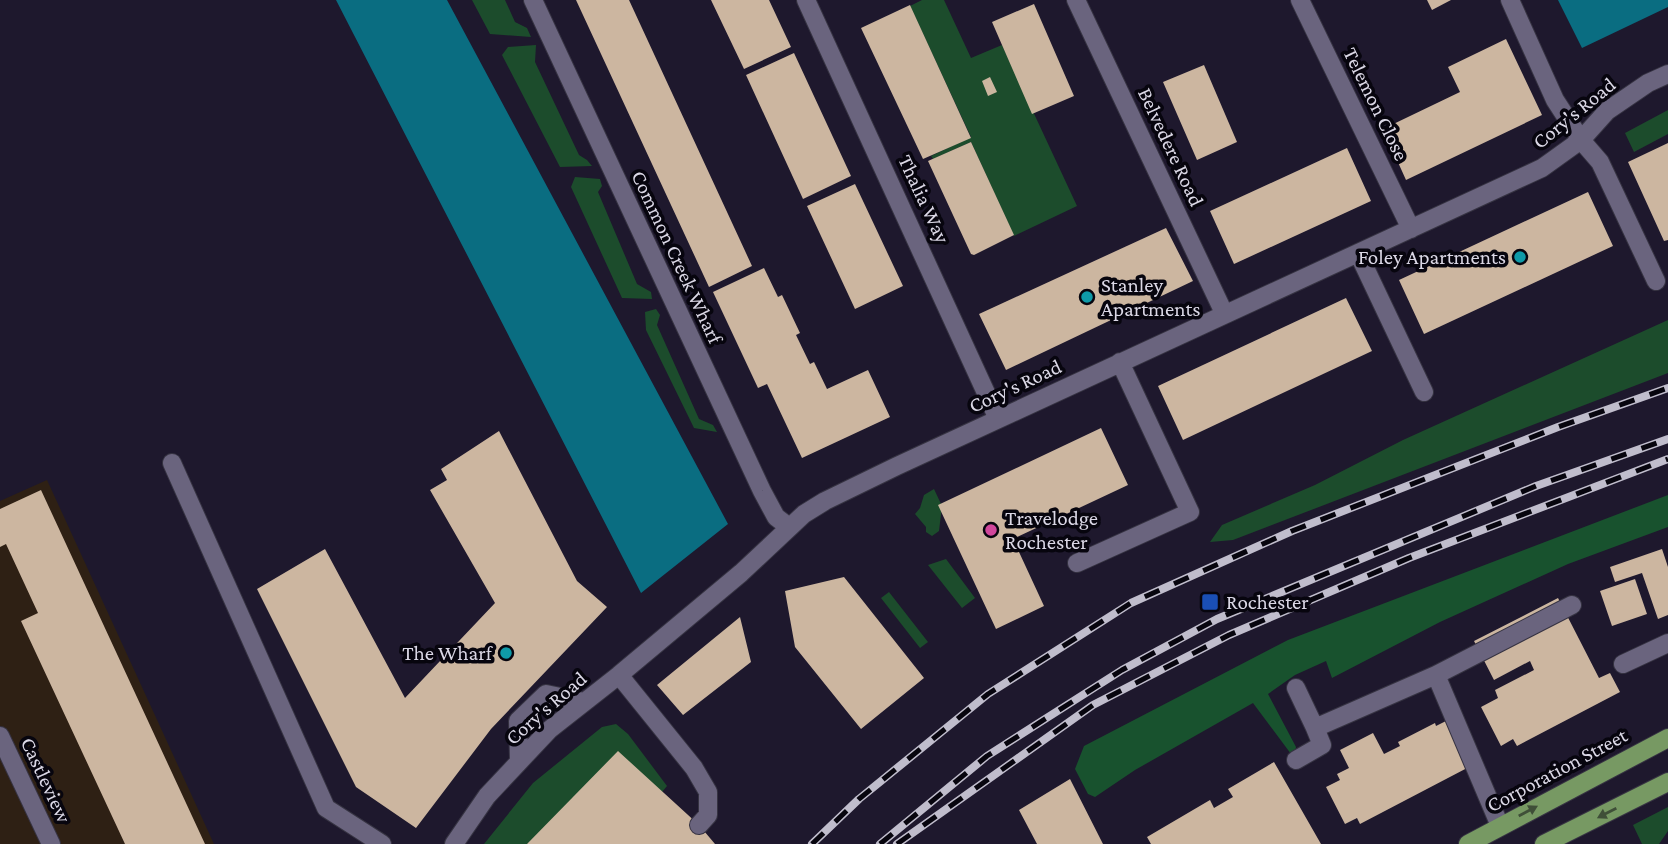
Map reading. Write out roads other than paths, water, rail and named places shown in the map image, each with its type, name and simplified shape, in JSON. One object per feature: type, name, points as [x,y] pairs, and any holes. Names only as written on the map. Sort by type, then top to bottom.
[{"type":"main road","name":"Corporation Street","points":[[1468,844],[1668,738]]},
{"type":"main road","points":[[1544,844],[1668,782]]},
{"type":"street","name":"Common Creek Wharf","points":[[533,0],[762,491],[776,517],[789,527]]},
{"type":"street","name":"Thalia Way","points":[[806,0],[998,419]]},
{"type":"street","name":"Belvedere Road","points":[[1076,0],[1224,313]]},
{"type":"street","name":"Telemon Close","points":[[1300,0],[1411,229]]},
{"type":"street","points":[[1510,0],[1555,100],[1581,140],[1600,162],[1656,281]]},
{"type":"street","name":"Cory's Road","points":[[454,844],[487,796],[549,730],[620,675],[758,559],[789,527],[825,501],[1224,313],[1542,168],[1581,140],[1607,111],[1648,83],[1668,75]]},
{"type":"street","points":[[1358,253],[1424,392]]},
{"type":"street","points":[[1077,563],[1190,512],[1120,362]]},
{"type":"street","points":[[172,463],[326,808],[382,844]]},
{"type":"street","points":[[1315,728],[1436,675],[1572,605]]},
{"type":"street","points":[[1622,664],[1668,643]]},
{"type":"street","points":[[620,675],[694,768],[708,792],[708,815],[699,825]]},
{"type":"street","points":[[1436,675],[1500,826]]},
{"type":"street","points":[[1296,688],[1322,745],[1296,760]]},
{"type":"street","points":[[519,761],[518,721],[546,694],[584,702]]},
{"type":"street","name":"Castleview","points":[[0,736],[51,844]]},
{"type":"water","points":[[336,0],[447,0],[728,524],[641,593]]},
{"type":"water","points":[[1558,0],[1668,0],[1668,7],[1582,48]]},
{"type":"railway","points":[[812,844],[859,799],[988,694],[1131,603],[1292,531],[1558,427],[1668,388]]},
{"type":"railway","points":[[880,844],[987,756],[1122,670],[1217,619],[1536,486],[1668,439]]},
{"type":"railway","points":[[897,844],[1093,705],[1229,635],[1409,558],[1668,459]]},
{"type":"place","name":"Foley Apartments","points":[[1520,257]]},
{"type":"place","name":"Stanley Apartments","points":[[1087,297]]},
{"type":"place","name":"Travelodge Rochester","points":[[991,530]]},
{"type":"place","name":"Rochester","points":[[1210,602]]},
{"type":"place","name":"The Wharf","points":[[506,653]]}]
